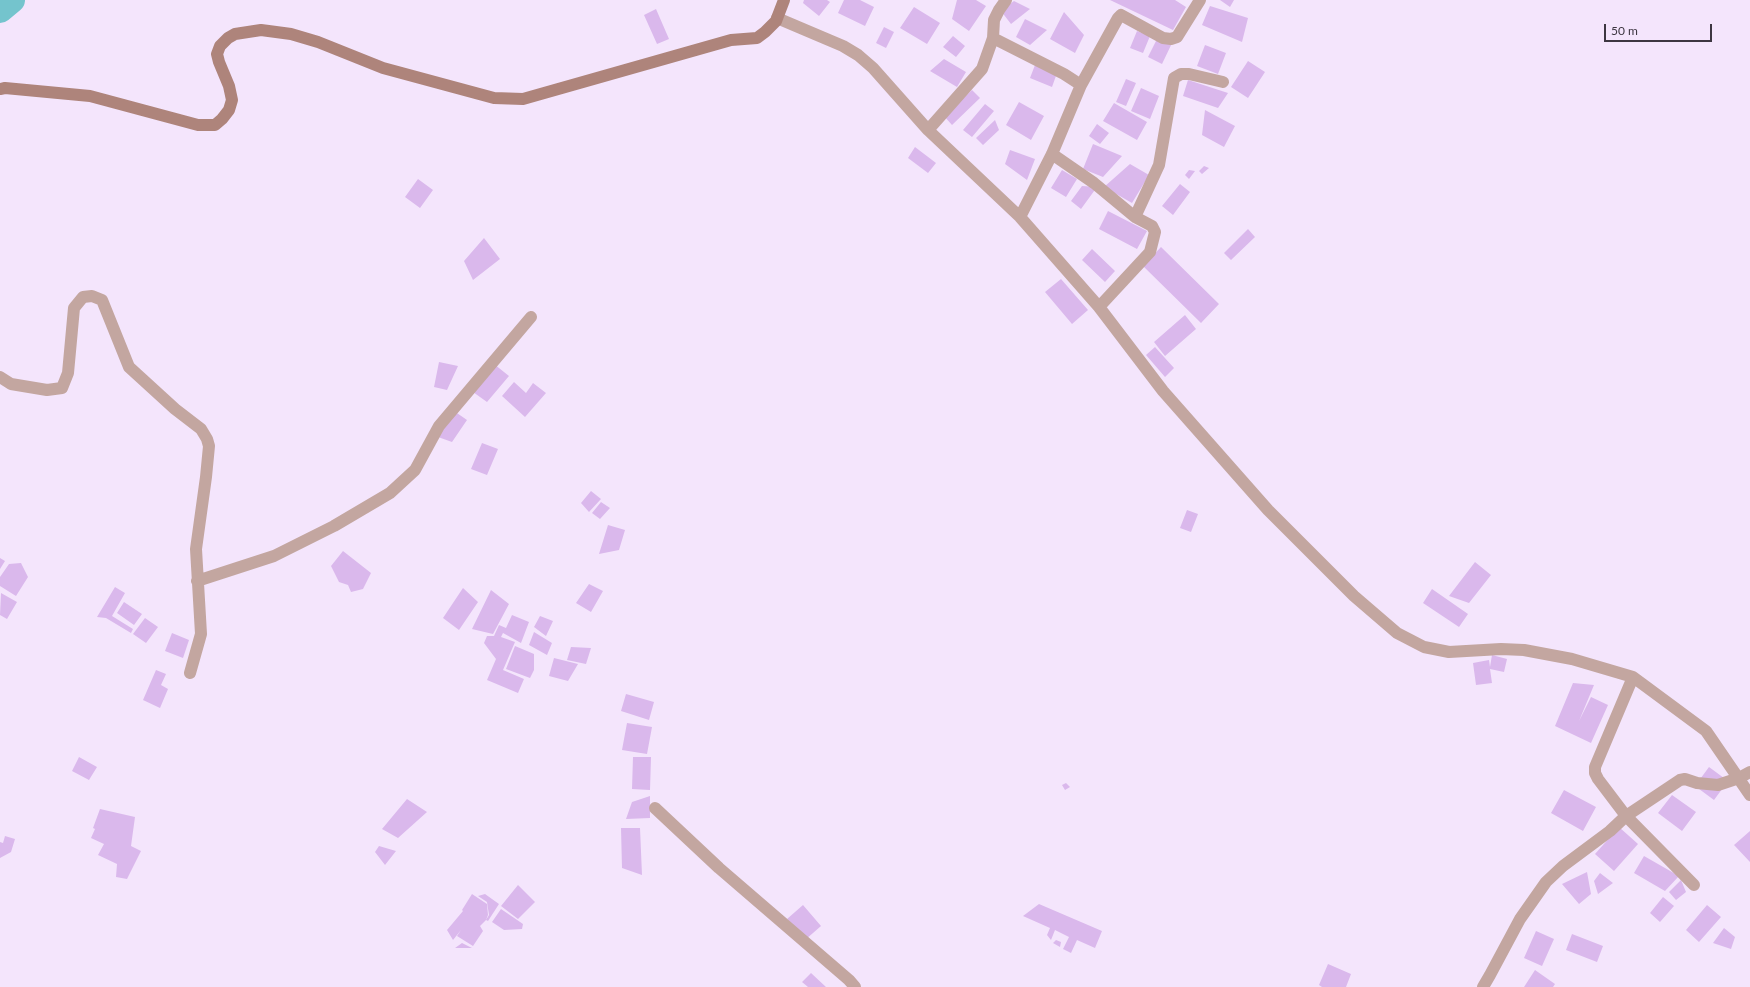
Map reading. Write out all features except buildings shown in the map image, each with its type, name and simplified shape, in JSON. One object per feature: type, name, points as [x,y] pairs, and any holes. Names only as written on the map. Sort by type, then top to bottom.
[{"type":"street","points":[[0,89],[5,88],[90,96],[198,125],[215,124],[222,120],[229,110],[232,100],[229,86],[217,54],[220,46],[228,38],[235,34],[261,30],[291,34],[311,40],[383,68],[494,98],[523,99],[731,40],[757,38],[776,22],[784,0]]},
{"type":"street","points":[[928,130],[982,68],[993,38],[994,20],[998,10],[1006,0]]},
{"type":"street","points":[[1020,217],[1052,154],[1081,85],[1118,18],[1121,15],[1163,38],[1171,39],[1177,37],[1200,0]]},
{"type":"street","points":[[777,18],[843,46],[858,55],[873,68],[928,130],[1020,217],[1099,307],[1163,391],[1268,510],[1354,596],[1398,633],[1411,641],[1430,648],[1449,652],[1501,649],[1524,650],[1572,660],[1633,677],[1706,730],[1750,795]]},
{"type":"street","points":[[993,38],[1064,74],[1081,85]]},
{"type":"street","points":[[1135,217],[1159,165],[1174,78],[1181,74],[1189,74],[1223,82]]},
{"type":"street","points":[[1052,154],[1094,183],[1135,217],[1152,226],[1155,232],[1152,248],[1099,307]]},
{"type":"street","points":[[0,377],[11,384],[47,390],[62,388],[68,373],[74,308],[83,297],[92,296],[102,300],[129,367],[175,409],[201,429],[209,446],[196,549],[201,634],[190,673]]},
{"type":"street","points":[[197,581],[274,556],[334,526],[390,493],[415,470],[439,426],[531,317]]},
{"type":"street","points":[[1633,677],[1595,766],[1595,773],[1626,816],[1694,885]]},
{"type":"street","points":[[1482,987],[1520,919],[1546,882],[1563,866],[1610,831],[1626,816],[1680,780],[1685,778],[1697,783],[1718,785],[1739,778],[1750,772]]},
{"type":"street","points":[[655,808],[718,868],[849,980],[855,987]]},
{"type":"waterway","points":[[0,10],[12,0]]}]
